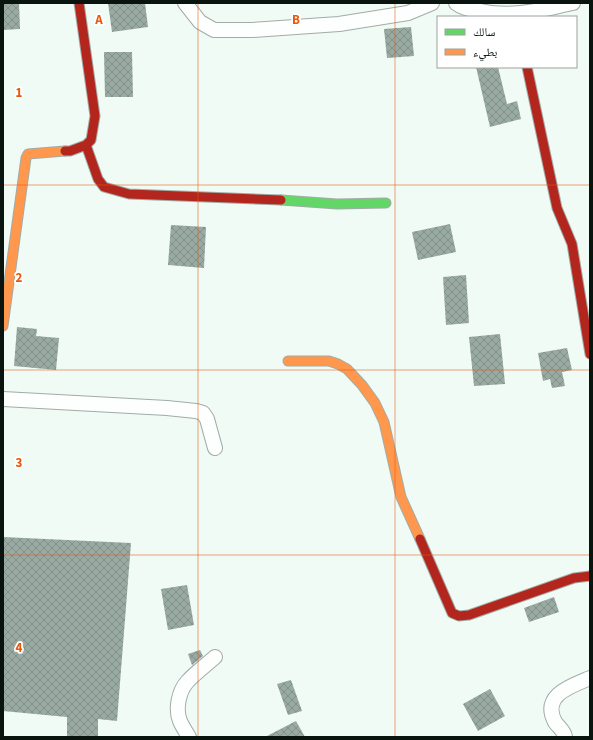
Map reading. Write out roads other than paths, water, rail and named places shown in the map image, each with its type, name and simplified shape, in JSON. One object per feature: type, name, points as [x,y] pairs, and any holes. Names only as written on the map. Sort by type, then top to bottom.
[{"type":"street","points":[[3,326],[8,246],[26,158],[28,154],[70,151],[86,145],[91,140],[94,116],[79,3]]},
{"type":"street","points":[[185,3],[200,22],[214,30],[252,30],[339,24],[408,13],[432,3]]},
{"type":"street","points":[[456,3],[460,6],[489,14],[516,16],[573,3]]},
{"type":"street","points":[[527,68],[557,208],[572,244],[590,354]]},
{"type":"street","points":[[86,145],[98,179],[104,187],[129,194],[337,204],[386,203]]},
{"type":"street","points":[[288,361],[327,361],[338,364],[356,378],[370,394],[384,422],[401,497],[452,613],[459,616],[469,615],[574,578],[590,576]]},
{"type":"street","points":[[3,399],[196,411],[203,413],[207,419],[215,448]]},
{"type":"street","points":[[189,737],[180,722],[178,715],[179,698],[186,682],[216,657]]},
{"type":"street","points":[[565,737],[563,730],[556,724],[552,715],[552,706],[555,698],[567,688],[590,678]]}]
